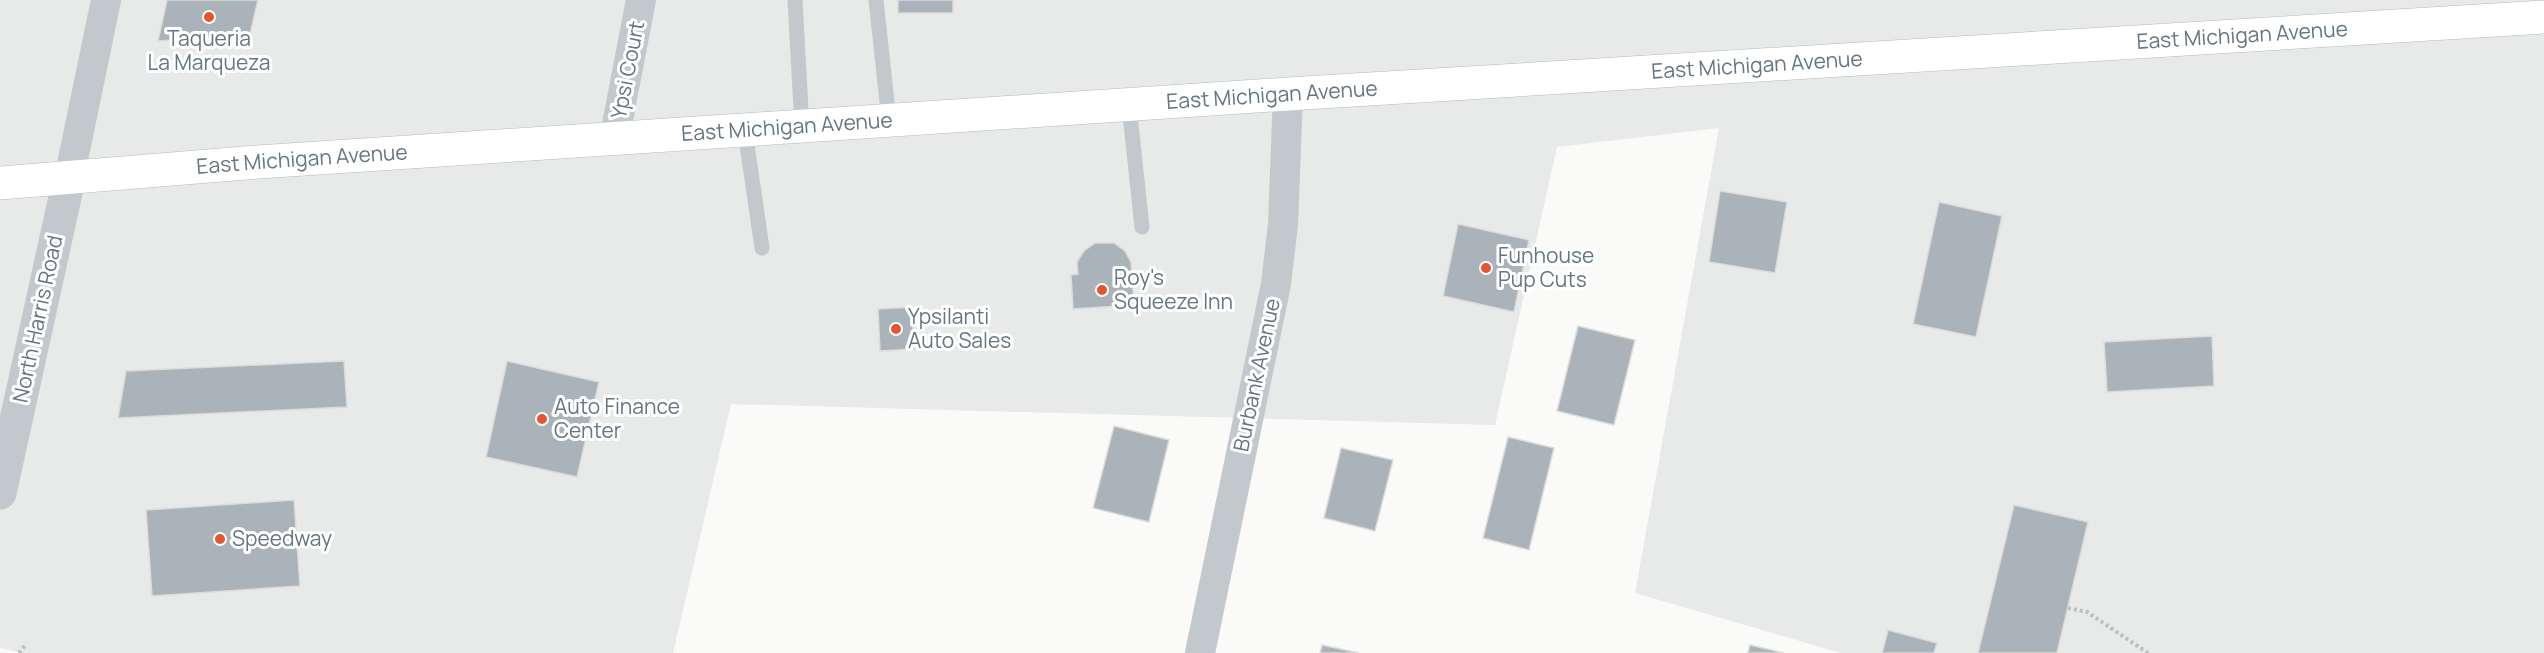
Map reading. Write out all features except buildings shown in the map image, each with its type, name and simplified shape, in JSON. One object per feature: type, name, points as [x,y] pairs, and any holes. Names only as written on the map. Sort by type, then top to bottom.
[{"type":"main road","name":"East Michigan Avenue","points":[[0,183],[258,162],[1288,94],[2544,16]]},
{"type":"street","points":[[69,179],[106,0]]},
{"type":"street","name":"Ypsi Court","points":[[614,140],[641,0]]},
{"type":"street","name":"Burbank Avenue","points":[[1200,653],[1276,284],[1283,225],[1288,94]]},
{"type":"street","name":"North Harris Road","points":[[0,493],[69,179]]},
{"type":"lane","points":[[795,0],[802,127]]},
{"type":"lane","points":[[876,0],[889,121]]},
{"type":"lane","points":[[1129,105],[1142,227]]},
{"type":"lane","points":[[746,131],[762,248]]},
{"type":"path","points":[[2068,608],[2087,612],[2148,653]]},
{"type":"path","points":[[19,653],[26,644]]},
{"type":"shaded area","points":[[0,0],[2544,0],[2544,653],[1841,653],[1635,593],[1719,128],[1557,147],[1495,425],[731,404],[673,653],[23,653],[0,648]]},
{"type":"place","name":"Taqueria La Marqueza","points":[[209,17]]},
{"type":"place","name":"Funhouse Pup Cuts","points":[[1486,268]]},
{"type":"place","name":"Roy's Squeeze Inn","points":[[1102,290]]},
{"type":"place","name":"Ypsilanti Auto Sales","points":[[896,329]]},
{"type":"place","name":"Auto Finance Center","points":[[542,419]]},
{"type":"place","name":"Speedway","points":[[220,539]]}]
